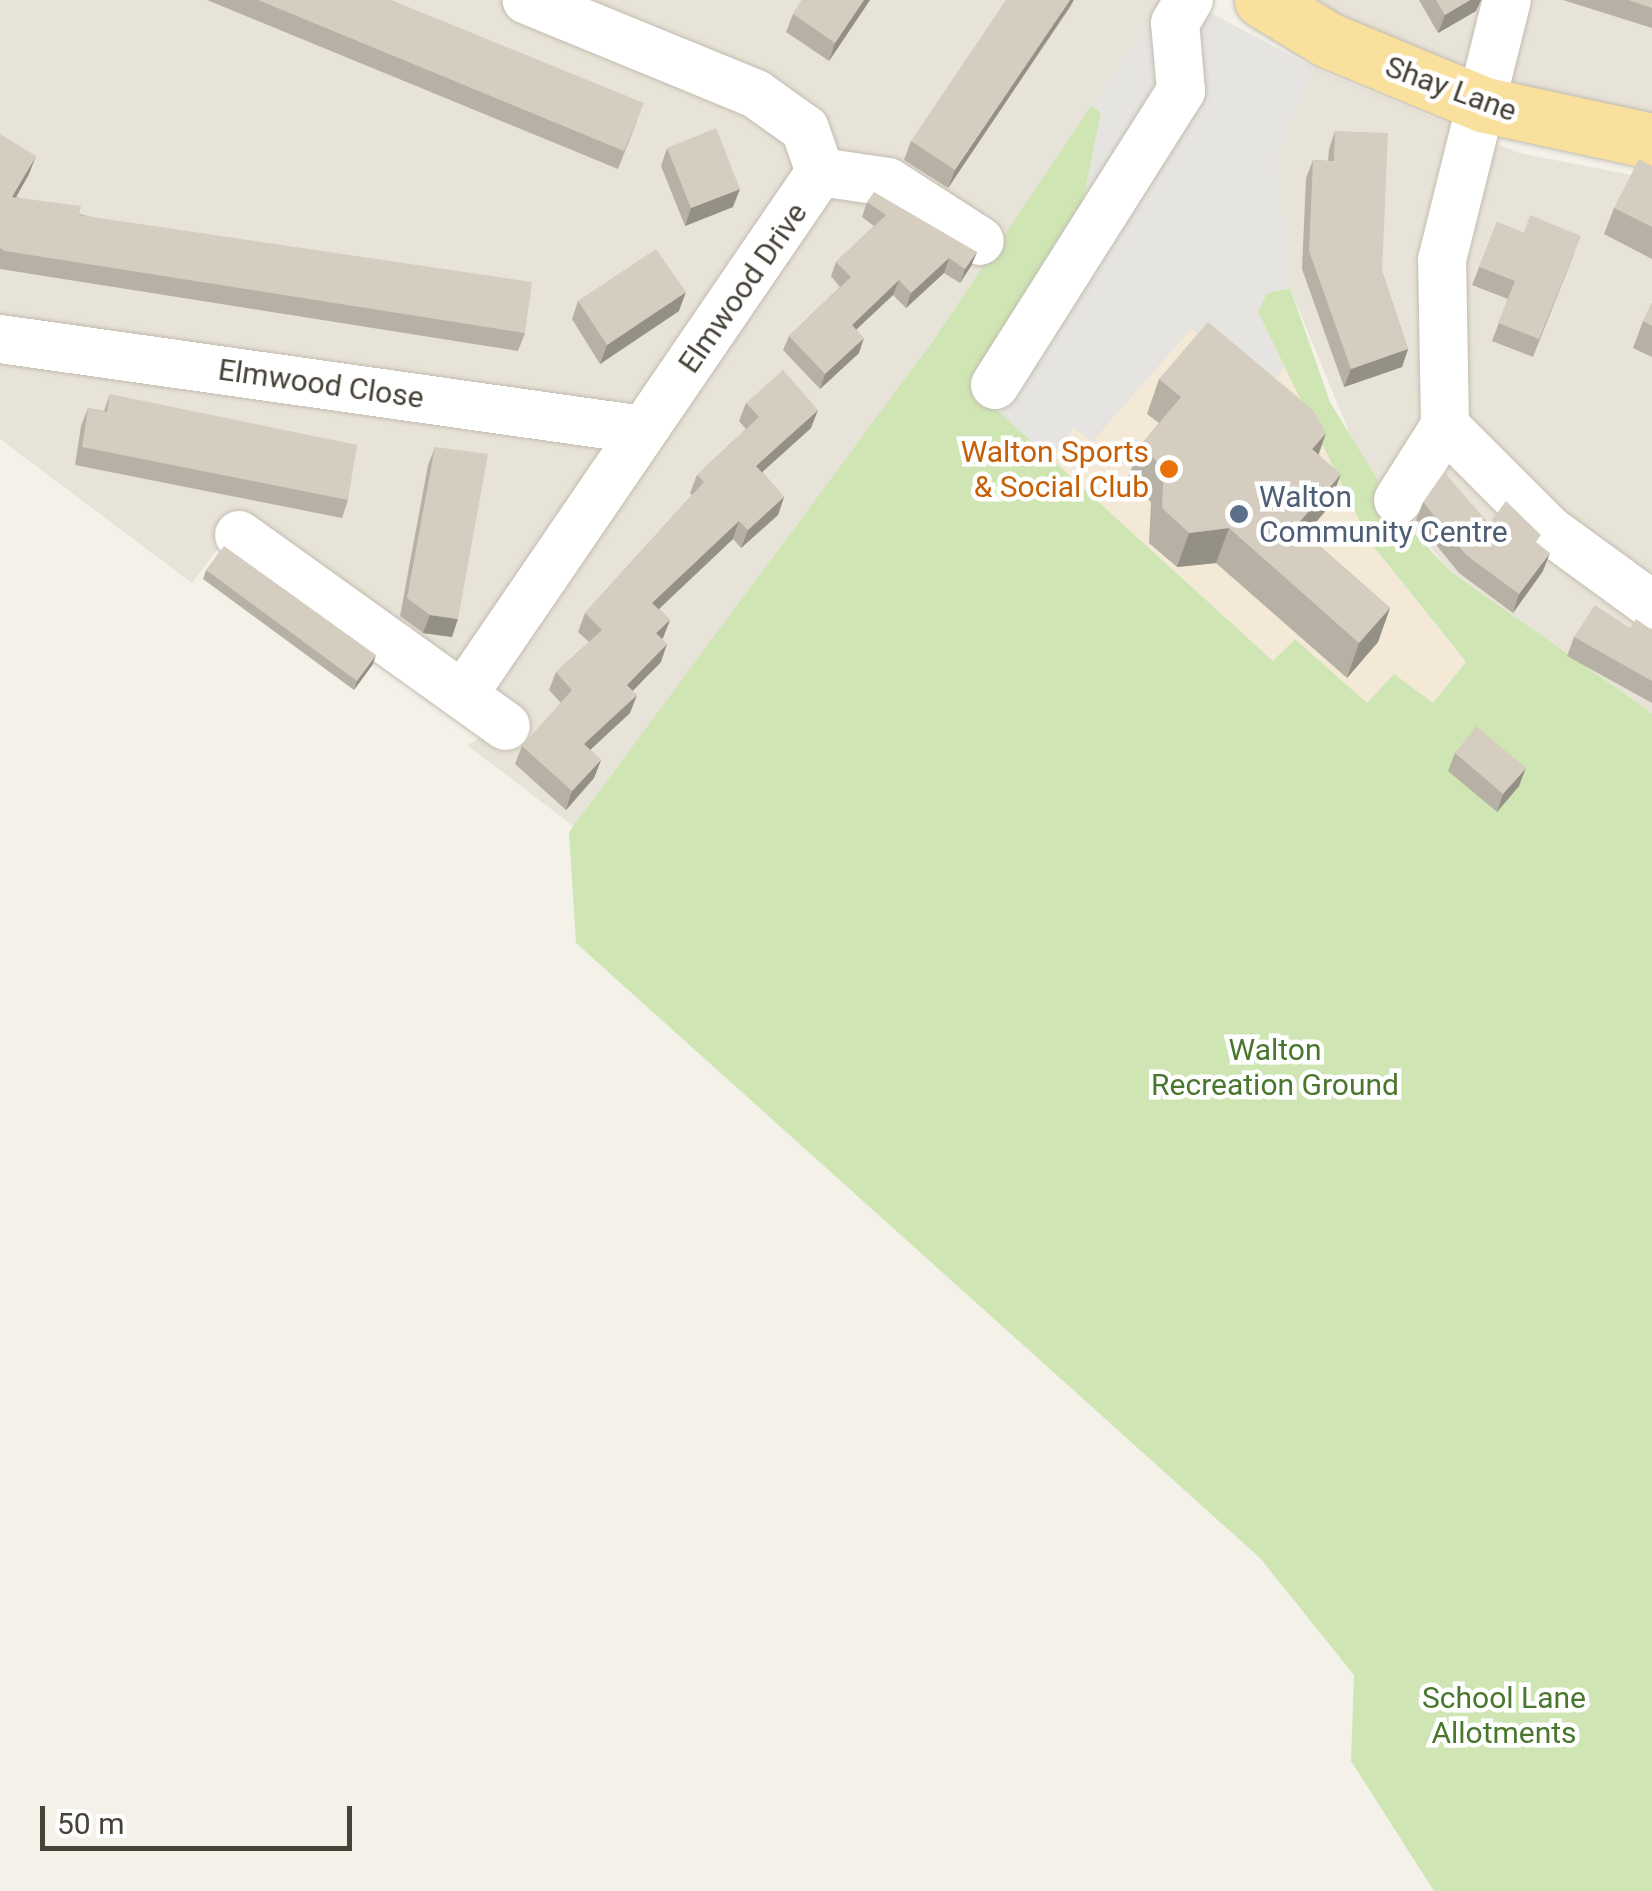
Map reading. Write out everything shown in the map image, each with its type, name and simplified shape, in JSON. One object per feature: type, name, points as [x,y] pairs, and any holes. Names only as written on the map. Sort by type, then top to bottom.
[{"type":"main road","name":"Shay Lane","points":[[1262,0],[1328,40],[1485,105],[1652,141]]},
{"type":"street","name":"Elmwood Drive","points":[[462,695],[820,172],[805,129],[756,94],[526,0]]},
{"type":"street","points":[[996,386],[1181,92],[1175,24],[1190,0]]},
{"type":"street","points":[[1398,500],[1446,426],[1442,260],[1485,105],[1508,0]]},
{"type":"street","points":[[820,172],[888,182],[980,241]]},
{"type":"street","name":"Elmwood Close","points":[[0,338],[643,430]]},
{"type":"street","points":[[1446,426],[1506,487],[1652,605]]},
{"type":"street","points":[[239,535],[506,726]]},
{"type":"shaded area","points":[[0,0],[1164,0],[928,348],[577,829],[467,745],[505,726],[231,531],[192,583],[0,439]]},
{"type":"shaded area","points":[[1164,0],[1187,0],[1314,68],[1277,155],[1290,288],[1267,293],[1258,312],[1284,367],[1268,389],[1191,329],[1092,442],[1074,428],[1050,458],[968,384],[1083,202],[1101,113],[1092,105]]},
{"type":"shaded area","points":[[1262,0],[1652,0],[1652,141]]},
{"type":"shaded area","points":[[1314,68],[1519,153],[1652,179],[1652,713],[1450,571],[1363,466],[1290,288],[1277,155]]},
{"type":"shaded area","points":[[1314,68],[1277,155],[1290,288],[1267,293],[1370,542],[1466,663],[1433,704],[1367,703],[1295,639],[1274,661],[968,384],[1101,113],[1092,105]]},
{"type":"green space","name":"Walton Recreation Ground","points":[[1092,105],[1101,113],[1083,202],[969,384],[1273,661],[1295,639],[1367,703],[1394,674],[1433,703],[1466,662],[1370,542],[1258,312],[1267,293],[1290,288],[1330,402],[1402,520],[1450,571],[1652,713],[1652,1891],[1434,1891],[1351,1761],[1354,1675],[1260,1558],[576,943],[569,832],[928,348]]},
{"type":"building","points":[[258,0],[391,0],[644,103],[624,151]]},
{"type":"building","points":[[802,0],[864,0],[835,43],[793,14]]},
{"type":"building","points":[[1006,0],[1070,0],[955,170],[911,141]]},
{"type":"building","points":[[1436,0],[1470,0],[1445,15]]},
{"type":"building","points":[[1628,0],[1652,0],[1652,8]]},
{"type":"building","points":[[716,128],[740,189],[691,208],[667,148]]},
{"type":"building","points":[[1335,131],[1388,133],[1382,272],[1408,349],[1351,369],[1309,251],[1313,160],[1334,161]]},
{"type":"building","points":[[0,134],[36,156],[12,197],[81,206],[79,215],[532,282],[525,333],[5,251],[0,248]]},
{"type":"building","points":[[1639,159],[1652,166],[1652,227],[1614,208]]},
{"type":"building","points":[[874,192],[977,252],[965,269],[949,258],[911,293],[899,280],[852,325],[864,338],[825,374],[789,336],[851,277],[836,262],[886,215],[867,202]]},
{"type":"building","points":[[1530,215],[1581,236],[1539,339],[1498,323],[1515,281],[1479,267],[1497,222],[1524,233]]},
{"type":"building","points":[[656,249],[686,292],[607,345],[578,301]]},
{"type":"building","points":[[1652,303],[1652,326],[1643,321]]},
{"type":"building","name":"Walton Community Centre","points":[[1208,322],[1314,411],[1326,433],[1312,449],[1341,474],[1296,526],[1390,608],[1359,643],[1229,528],[1189,533],[1162,508],[1164,467],[1139,447],[1181,397],[1159,379]]},
{"type":"building","points":[[783,370],[818,410],[756,466],[784,497],[748,530],[739,521],[652,603],[670,620],[656,633],[667,644],[627,685],[637,695],[584,744],[601,760],[572,791],[522,746],[572,690],[556,672],[602,630],[585,613],[704,482],[697,475],[759,417],[746,403]]},
{"type":"building","points":[[110,394],[357,445],[348,500],[82,447],[88,408],[107,412]]},
{"type":"building","points":[[435,447],[488,454],[458,619],[430,615],[407,598]]},
{"type":"building","points":[[1444,472],[1489,524],[1506,501],[1541,535],[1536,542],[1550,553],[1519,594],[1466,555],[1423,502]]},
{"type":"building","points":[[224,546],[376,655],[357,681],[206,570]]},
{"type":"building","points":[[1595,605],[1630,628],[1636,619],[1652,630],[1652,681],[1574,637]]},
{"type":"building","points":[[1476,726],[1526,768],[1503,794],[1455,753]]},
{"type":"place","name":"Walton Sports & Social Club","points":[[1169,469]]},
{"type":"place","name":"Walton Community Centre","points":[[1239,514]]},
{"type":"park label","name":"School Lane Allotments","points":[[1504,1715]]}]
